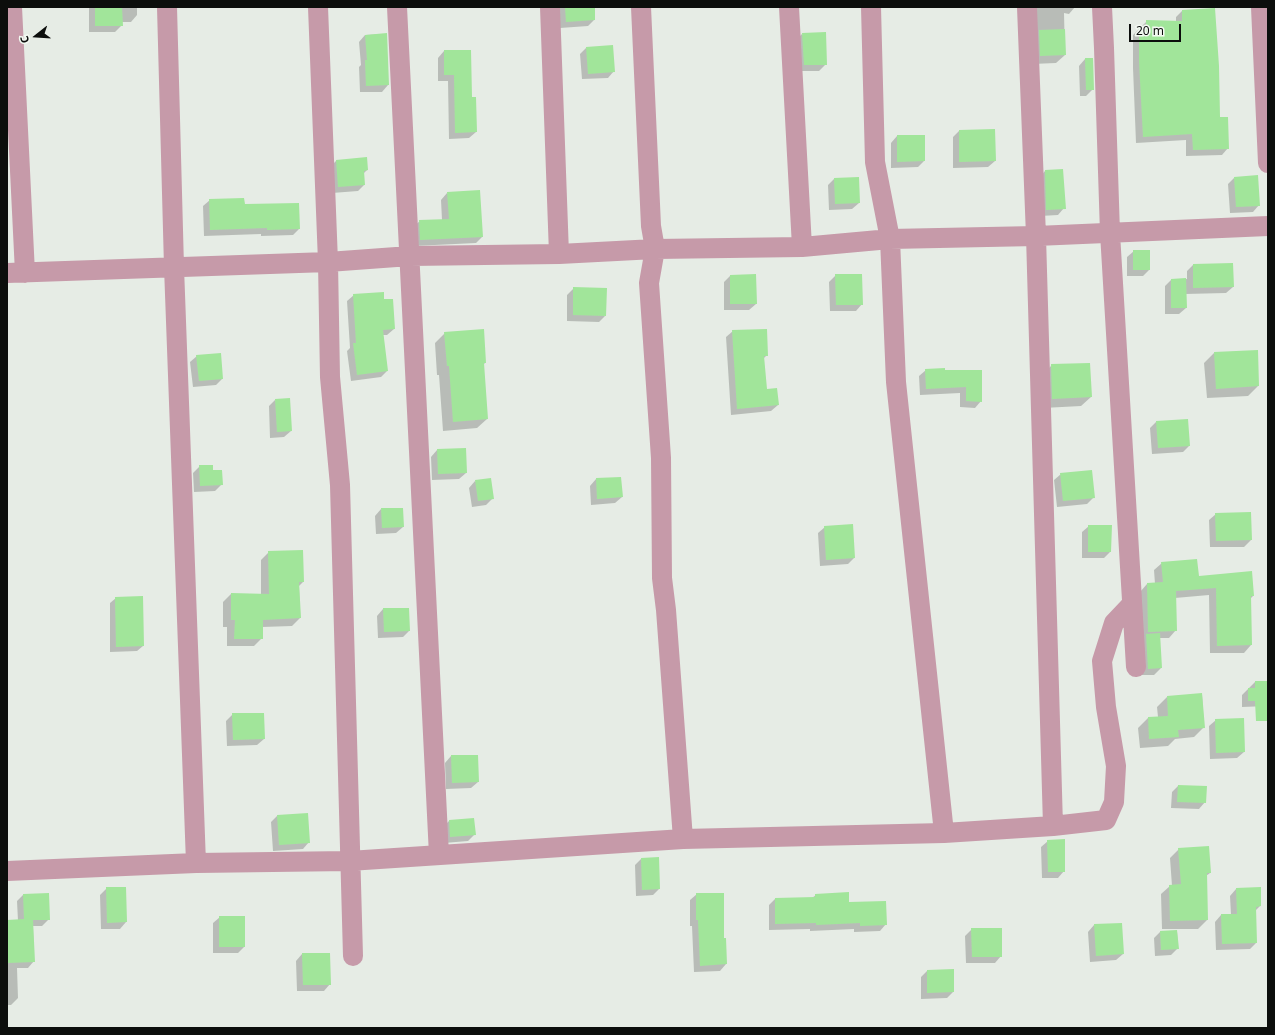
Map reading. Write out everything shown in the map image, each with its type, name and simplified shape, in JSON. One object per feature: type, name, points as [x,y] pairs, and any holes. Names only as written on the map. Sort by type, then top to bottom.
[{"type":"street","points":[[12,7],[16,273],[328,262],[410,256],[559,254],[655,249],[802,247],[890,239],[1036,236],[1268,226]]},
{"type":"street","points":[[167,7],[174,267],[196,863]]},
{"type":"street","points":[[318,7],[328,262],[330,377],[340,484],[352,956]]},
{"type":"street","points":[[397,7],[439,855]]},
{"type":"street","points":[[550,7],[559,254]]},
{"type":"street","points":[[641,7],[651,226],[655,249],[649,283],[661,458],[662,578],[683,839]]},
{"type":"street","points":[[789,7],[802,247]]},
{"type":"street","points":[[871,7],[875,162],[890,239],[896,382],[944,833]]},
{"type":"street","points":[[1027,7],[1036,236],[1053,826]]},
{"type":"street","points":[[1102,7],[1110,232],[1136,667]]},
{"type":"street","points":[[1261,7],[1268,163]]},
{"type":"street","points":[[7,872],[196,863],[349,861],[683,839],[944,833],[1053,826],[1106,820],[1114,802],[1116,766],[1106,707],[1102,661],[1114,623],[1132,604]]},
{"type":"building","points":[[95,7],[122,7],[123,26],[95,26]]},
{"type":"building","points":[[565,7],[595,7],[595,20],[566,22]]},
{"type":"building","points":[[1215,8],[1219,66],[1220,117],[1228,117],[1229,149],[1193,150],[1192,134],[1143,137],[1139,61],[1139,28],[1146,28],[1146,20],[1182,21],[1182,10]]},
{"type":"building","points":[[1065,29],[1066,55],[1040,56],[1039,30]]},
{"type":"building","points":[[826,32],[827,65],[804,65],[802,33]]},
{"type":"building","points":[[387,33],[389,85],[366,86],[365,60],[367,60],[365,35]]},
{"type":"building","points":[[613,45],[615,72],[588,74],[586,47]]},
{"type":"building","points":[[444,50],[471,50],[472,97],[476,97],[477,132],[455,133],[454,75],[444,75]]},
{"type":"building","points":[[1085,58],[1093,58],[1094,90],[1086,90]]},
{"type":"building","points":[[995,129],[996,161],[959,162],[959,130]]},
{"type":"building","points":[[897,135],[925,135],[925,161],[897,162]]},
{"type":"building","points":[[367,157],[368,170],[364,171],[365,185],[338,187],[336,160]]},
{"type":"building","points":[[1063,169],[1066,209],[1046,210],[1045,170]]},
{"type":"building","points":[[1258,175],[1260,206],[1236,207],[1234,177]]},
{"type":"building","points":[[859,177],[860,203],[835,204],[834,178]]},
{"type":"building","points":[[480,190],[483,237],[420,240],[419,220],[449,219],[447,192]]},
{"type":"building","points":[[244,198],[245,204],[299,203],[300,229],[267,230],[267,228],[210,230],[209,199]]},
{"type":"building","points":[[1133,250],[1150,250],[1150,270],[1133,270]]},
{"type":"building","points":[[1233,263],[1234,287],[1193,288],[1193,264]]},
{"type":"building","points":[[756,274],[757,304],[730,304],[730,275]]},
{"type":"building","points":[[835,274],[862,274],[863,305],[836,305]]},
{"type":"building","points":[[1186,278],[1187,308],[1171,308],[1171,279]]},
{"type":"building","points":[[573,287],[607,288],[606,316],[573,315]]},
{"type":"building","points":[[384,292],[384,299],[393,299],[395,329],[383,330],[388,371],[357,375],[353,343],[356,343],[353,294]]},
{"type":"building","points":[[484,329],[486,363],[484,363],[488,419],[453,422],[449,366],[447,366],[444,332]]},
{"type":"building","points":[[767,329],[768,356],[764,356],[767,389],[777,388],[779,405],[737,409],[732,330]]},
{"type":"building","points":[[1258,350],[1259,386],[1216,389],[1214,352]]},
{"type":"building","points":[[221,353],[223,379],[199,381],[196,355]]},
{"type":"building","points":[[1090,363],[1092,397],[1052,399],[1051,364]]},
{"type":"building","points":[[945,368],[945,370],[982,370],[982,402],[966,401],[966,387],[926,389],[925,369]]},
{"type":"building","points":[[290,398],[292,431],[277,432],[275,399]]},
{"type":"building","points":[[1188,419],[1190,446],[1158,448],[1156,421]]},
{"type":"building","points":[[466,448],[467,473],[438,474],[437,449]]},
{"type":"building","points":[[199,465],[213,465],[213,470],[222,470],[223,485],[200,486]]},
{"type":"building","points":[[1092,470],[1095,498],[1063,501],[1060,473]]},
{"type":"building","points":[[621,477],[623,497],[597,499],[596,478]]},
{"type":"building","points":[[491,478],[494,499],[478,501],[475,480]]},
{"type":"building","points":[[381,508],[403,508],[404,527],[382,528]]},
{"type":"building","points":[[1251,512],[1252,540],[1216,541],[1215,513]]},
{"type":"building","points":[[853,524],[855,558],[826,560],[824,526]]},
{"type":"building","points":[[1088,525],[1112,525],[1111,552],[1088,552]]},
{"type":"building","points":[[303,550],[304,582],[299,582],[301,618],[263,620],[263,639],[234,639],[235,620],[231,620],[231,593],[269,594],[268,551]]},
{"type":"building","points":[[1197,559],[1199,576],[1252,571],[1254,596],[1251,596],[1252,645],[1217,646],[1216,588],[1176,591],[1177,631],[1148,632],[1147,583],[1163,582],[1161,562]]},
{"type":"building","points":[[143,596],[144,646],[116,647],[115,597]]},
{"type":"building","points":[[383,608],[409,608],[410,631],[384,632]]},
{"type":"building","points":[[1160,633],[1162,668],[1148,669],[1146,634]]},
{"type":"building","points":[[1255,681],[1268,681],[1268,721],[1256,721],[1255,701],[1248,701],[1248,688],[1255,688]]},
{"type":"building","points":[[1202,693],[1205,728],[1178,730],[1179,737],[1149,739],[1148,717],[1168,716],[1167,696]]},
{"type":"building","points":[[232,713],[264,713],[265,739],[233,740]]},
{"type":"building","points":[[1244,718],[1245,752],[1216,753],[1215,719]]},
{"type":"building","points":[[451,755],[478,755],[479,782],[452,783]]},
{"type":"building","points":[[1178,785],[1207,786],[1206,803],[1177,802]]},
{"type":"building","points":[[308,813],[310,843],[279,845],[277,815]]},
{"type":"building","points":[[474,818],[476,835],[450,837],[449,820]]},
{"type":"building","points":[[1065,839],[1065,872],[1048,872],[1047,840]]},
{"type":"building","points":[[1209,846],[1211,873],[1207,873],[1208,920],[1170,921],[1169,885],[1181,884],[1178,848]]},
{"type":"building","points":[[659,857],[660,889],[642,890],[641,858]]},
{"type":"building","points":[[106,887],[126,887],[127,922],[107,923]]},
{"type":"building","points":[[1261,887],[1261,906],[1256,907],[1257,943],[1222,944],[1221,914],[1237,914],[1236,888]]},
{"type":"building","points":[[849,892],[849,902],[886,901],[887,925],[860,926],[860,923],[816,925],[816,923],[775,924],[775,898],[815,897],[815,894]]},
{"type":"building","points":[[49,893],[50,920],[33,920],[35,962],[7,963],[7,920],[24,919],[23,894]]},
{"type":"building","points":[[696,893],[724,893],[724,938],[726,938],[727,964],[700,966],[698,920],[696,920]]},
{"type":"building","points":[[219,916],[245,916],[245,947],[219,947]]},
{"type":"building","points":[[1122,923],[1124,954],[1096,956],[1094,924]]},
{"type":"building","points":[[971,928],[1002,928],[1002,957],[972,957]]},
{"type":"building","points":[[1177,930],[1179,949],[1161,950],[1160,931]]},
{"type":"building","points":[[302,953],[330,953],[331,985],[303,985]]},
{"type":"building","points":[[954,969],[954,992],[927,993],[927,970]]}]
